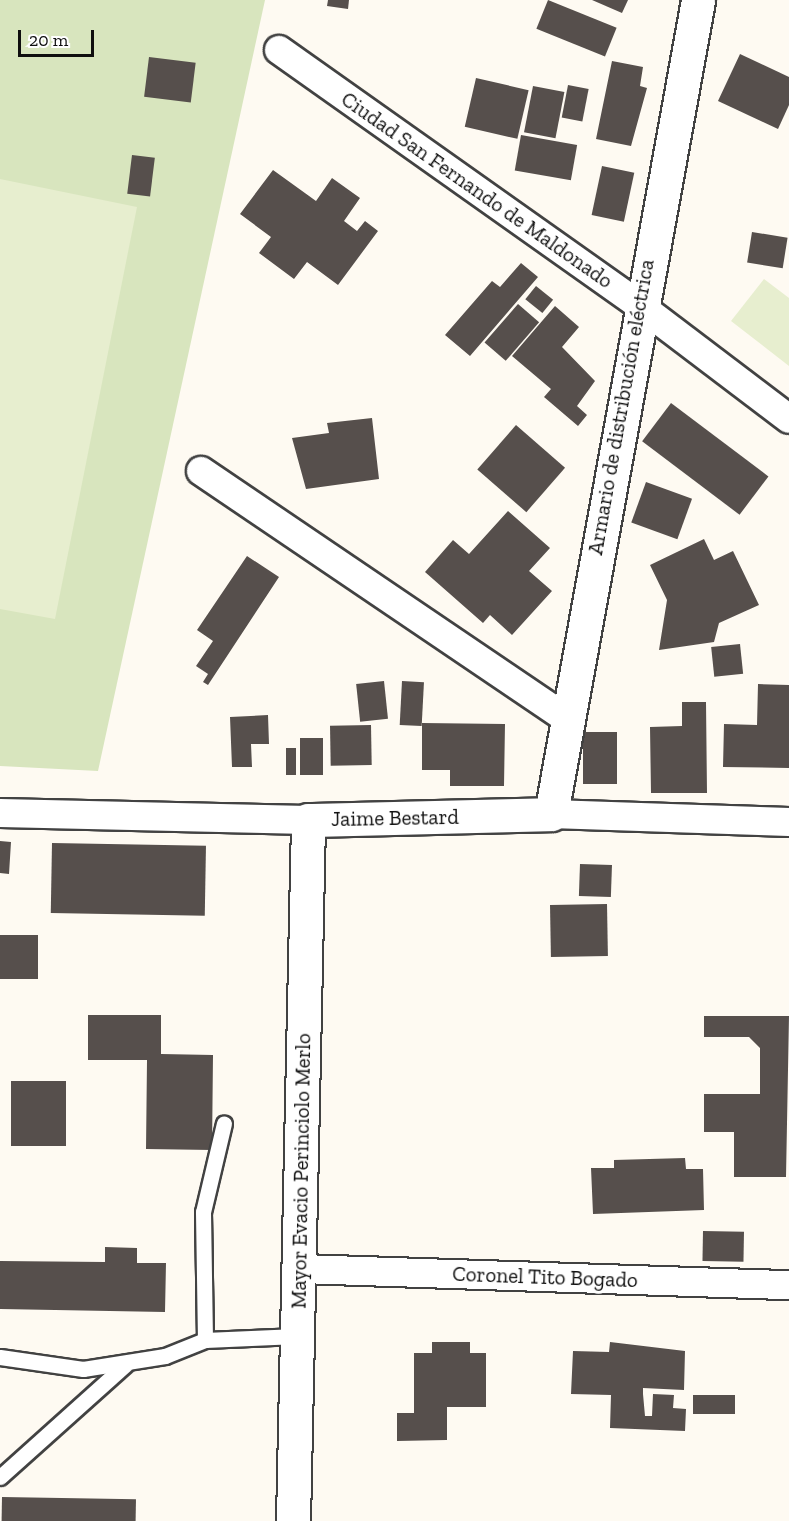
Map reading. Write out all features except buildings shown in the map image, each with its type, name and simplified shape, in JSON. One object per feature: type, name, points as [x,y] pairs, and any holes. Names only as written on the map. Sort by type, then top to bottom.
[{"type":"street","name":"Armario de distribución eléctrica","points":[[551,814],[565,717],[639,305],[698,0]]},
{"type":"street","name":"Ciudad San Fernando de Maldonado","points":[[279,50],[639,305],[789,419]]},
{"type":"street","points":[[201,471],[565,717]]},
{"type":"street","name":"Jaime Bestard","points":[[0,813],[308,820],[551,814],[789,822]]},
{"type":"street","name":"Mayor Evacio Perinciolo Merlo","points":[[293,1521],[297,1336],[301,1269],[308,820]]},
{"type":"street","name":"Coronel Tito Bogado","points":[[301,1269],[789,1285]]},
{"type":"lane","points":[[205,1340],[203,1212],[224,1123]]},
{"type":"lane","points":[[0,1357],[71,1369],[125,1365],[205,1340],[297,1336]]},
{"type":"lane","points":[[0,1477],[125,1365]]},
{"type":"green space","points":[[0,0],[265,0],[98,771],[0,766]]},
{"type":"green space","points":[[0,179],[137,207],[55,619],[0,609]]},
{"type":"green space","points":[[764,279],[789,298],[789,366],[731,321]]}]
